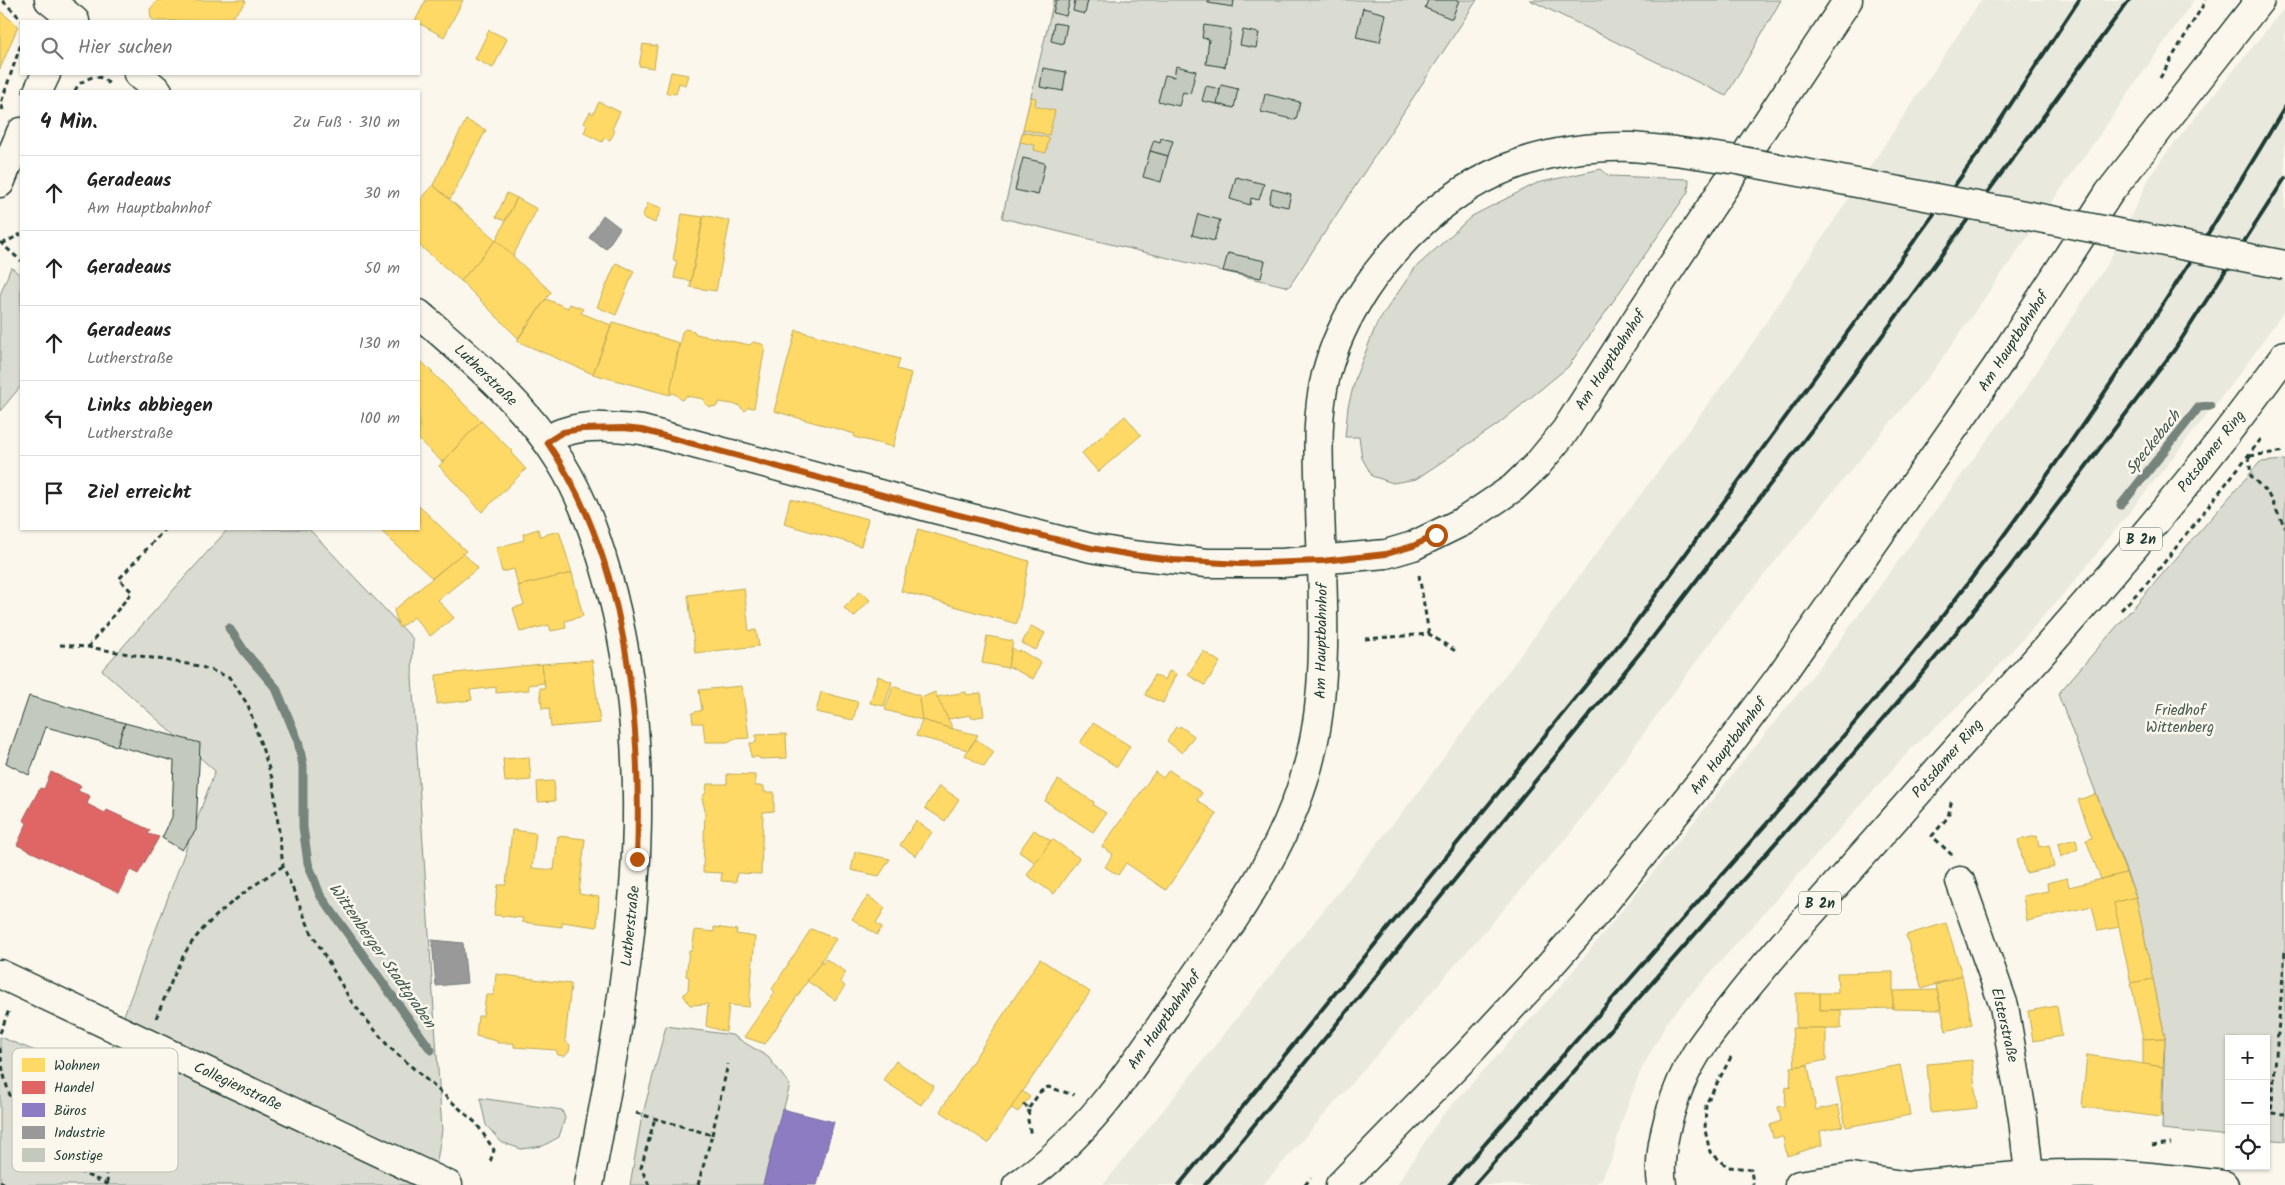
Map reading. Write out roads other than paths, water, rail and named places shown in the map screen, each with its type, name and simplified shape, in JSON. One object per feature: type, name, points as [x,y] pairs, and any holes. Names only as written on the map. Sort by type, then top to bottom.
[{"type":"street","name":"Am Hauptbahnhof","points":[[1017,1185],[1050,1159],[1102,1106],[1122,1082],[1220,940],[1268,863],[1292,813],[1313,747],[1319,707],[1323,612],[1322,561],[1386,554],[1413,546],[1464,521],[1489,505],[1513,488],[1537,465],[1565,431],[1638,317],[1848,0]]},
{"type":"street","name":"Am Hauptbahnhof","points":[[1329,1178],[1466,1056],[1596,913],[1707,774],[1779,678],[1969,408],[2115,185],[2260,0]]},
{"type":"street","points":[[38,90],[46,75]]},
{"type":"street","points":[[139,75],[157,90]]},
{"type":"street","points":[[0,183],[20,134]]},
{"type":"street","points":[[547,442],[563,432],[581,429],[616,428],[642,430],[931,508],[1091,548],[1132,555],[1206,563],[1240,564],[1322,561],[1318,455],[1319,415],[1322,392],[1337,342],[1348,319],[1373,278],[1409,234],[1456,196],[1481,180],[1508,167],[1554,153],[1605,146],[1676,151],[1737,160],[2285,265]]},
{"type":"street","name":"Lutherstraße","points":[[420,315],[485,371],[518,405],[547,442],[571,480],[588,516],[602,555],[620,624],[638,764],[639,802],[632,922],[589,1185]]},
{"type":"street","name":"Potsdamer Ring","points":[[1662,1185],[1662,1156],[1672,1105],[1684,1076],[1710,1033],[1818,905],[2128,556],[2221,440],[2285,355]]},
{"type":"street","name":"Elsterstraße","points":[[1960,881],[2004,1006],[2022,1111],[2029,1174]]},
{"type":"street","name":"Collegienstraße","points":[[0,974],[159,1048]]},
{"type":"street","name":"Collegienstraße","points":[[178,1057],[448,1185]]},
{"type":"street","points":[[1914,1185],[2029,1174],[2109,1174],[2224,1185]]},
{"type":"street","points":[[1799,1185],[1851,1177],[1902,1185]]},
{"type":"waterway","name":"Speckebach","points":[[2121,505],[2199,407],[2210,406]]},
{"type":"waterway","name":"Wittenberger Stadtgraben","points":[[229,628],[245,652],[276,688],[298,741],[303,765],[303,827],[308,863],[320,895],[431,1050]]},
{"type":"railway","points":[[1179,1185],[1625,637],[1982,148],[2079,0]]},
{"type":"railway","points":[[1205,1185],[1653,637],[1837,397],[2129,0]]},
{"type":"railway","points":[[1449,1185],[1850,729],[1965,587],[2109,386],[2199,248],[2285,107]]},
{"type":"railway","points":[[1474,1185],[1822,790],[1926,669],[2009,568],[2175,349],[2285,178]]},
{"type":"park label","name":"Friedhof Wittenberg","points":[[2180,718]]}]
